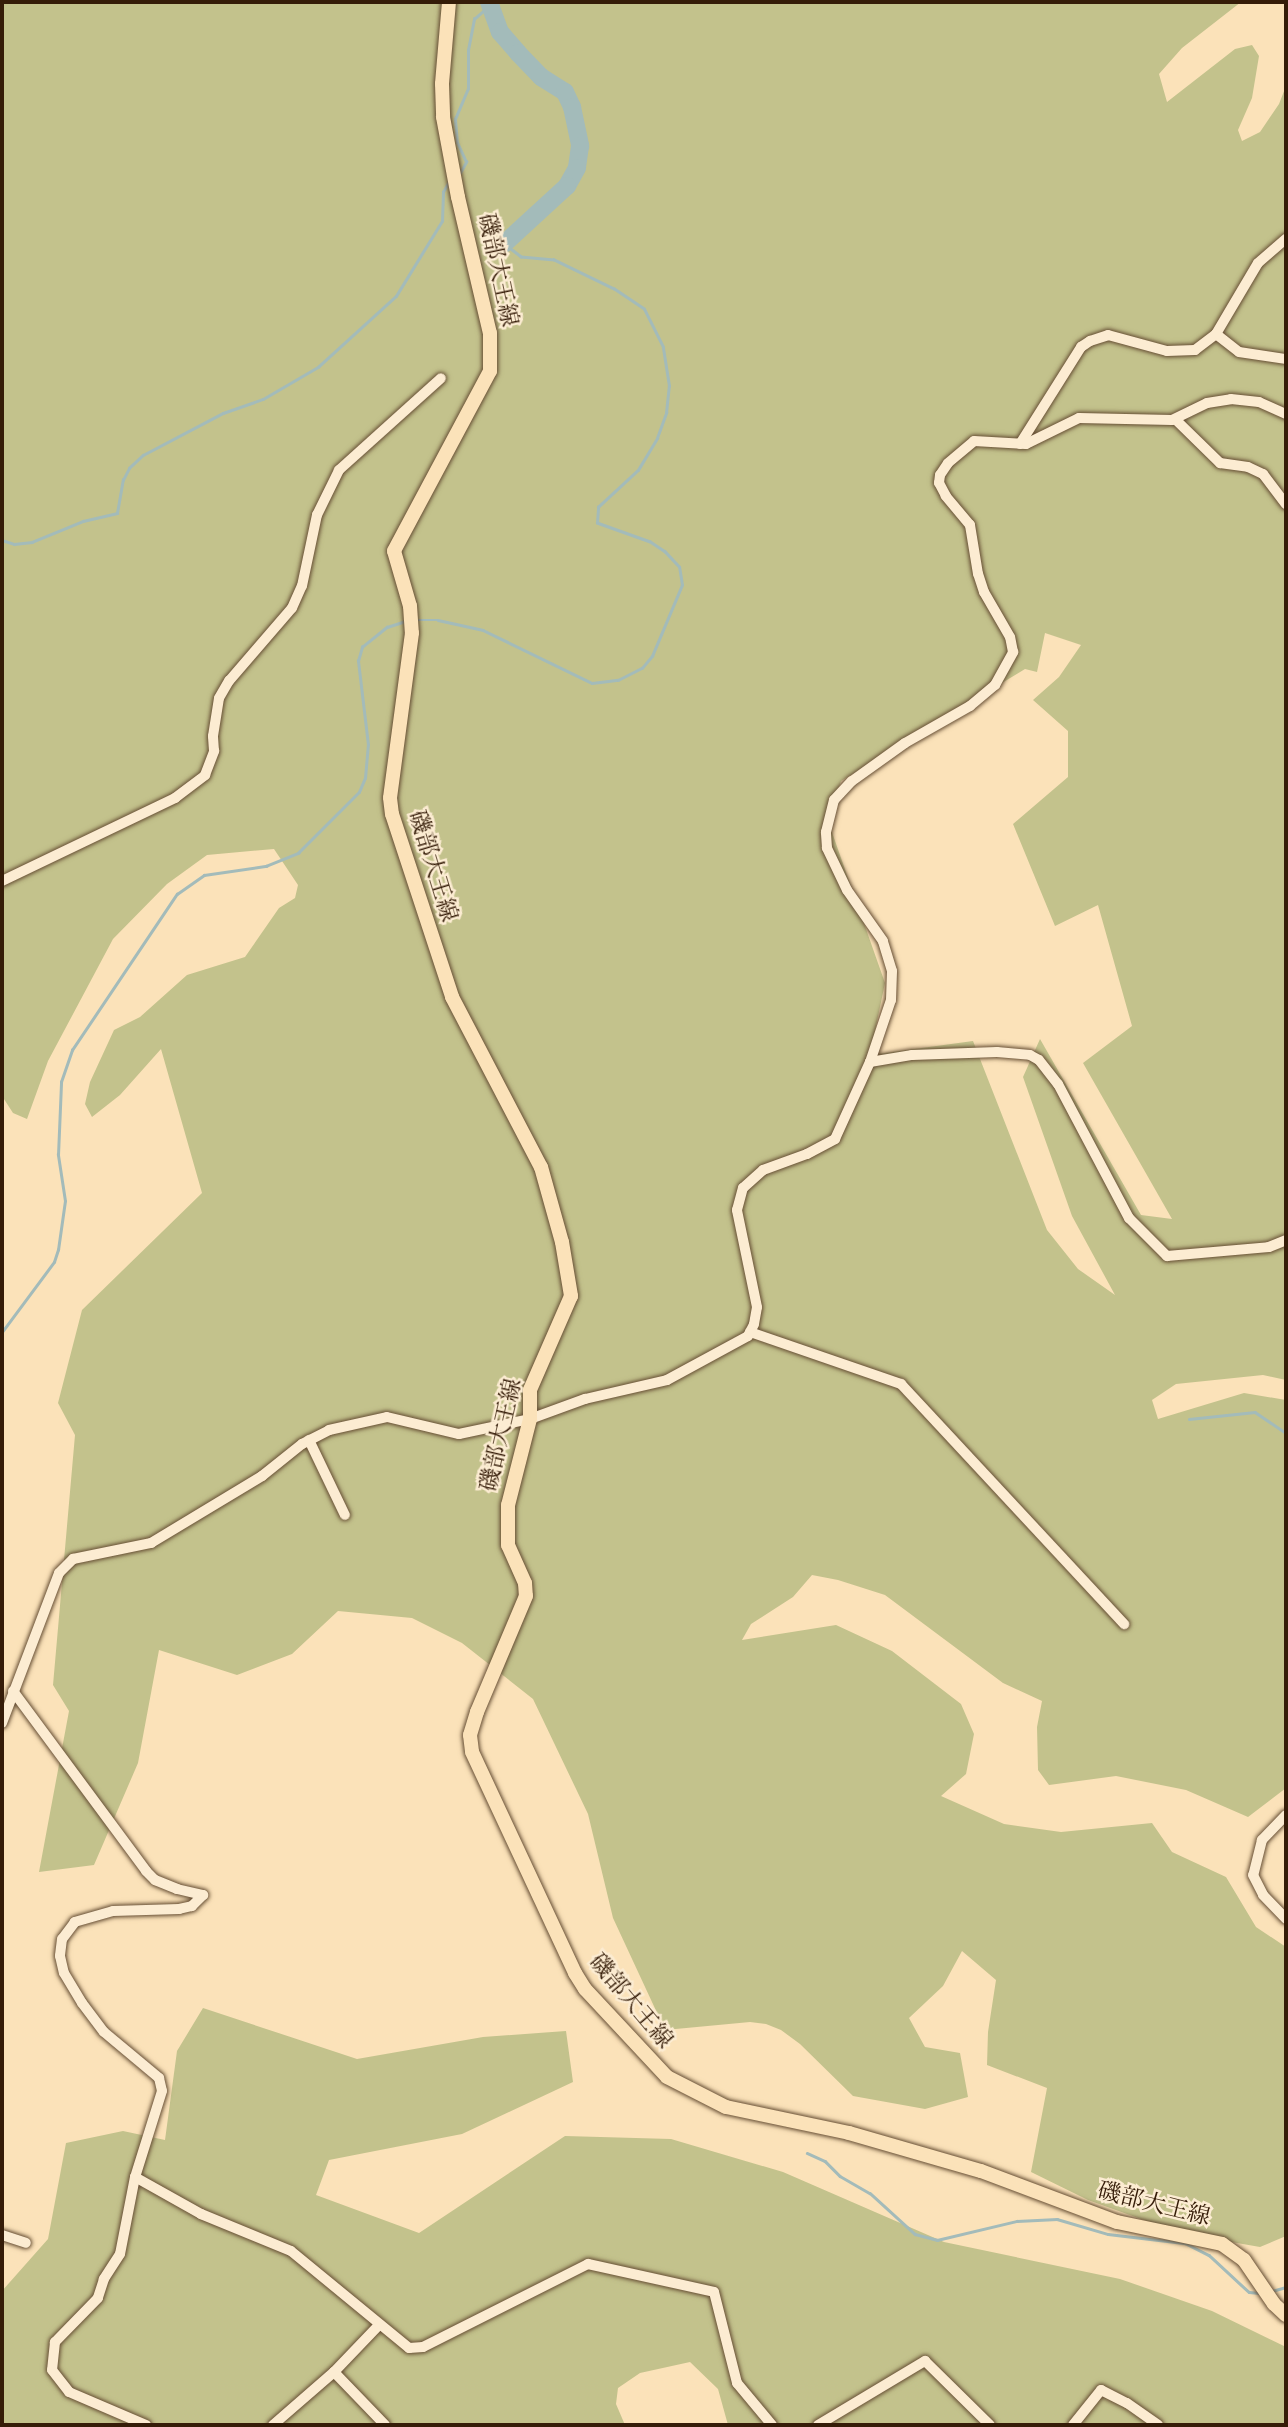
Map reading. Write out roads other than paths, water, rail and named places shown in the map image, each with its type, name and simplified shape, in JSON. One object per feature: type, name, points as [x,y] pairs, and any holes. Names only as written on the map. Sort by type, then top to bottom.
[{"type":"main road","name":"磯部大王線","points":[[449,2],[442,98],[454,177],[490,333],[490,371],[394,551],[411,620],[390,785],[392,814],[452,997],[541,1167],[562,1242],[571,1296],[530,1390],[530,1419],[508,1505],[508,1545],[525,1583],[526,1597],[477,1712],[471,1735],[472,1752],[565,1955],[586,1989],[667,2077],[726,2107],[849,2133],[981,2171],[1117,2222],[1222,2244],[1244,2260],[1286,2315]]},
{"type":"street","points":[[1020,444],[1074,355],[1090,341],[1099,337],[1117,336],[1151,348],[1182,353],[1195,350],[1216,334],[1258,263],[1286,239]]},
{"type":"street","points":[[1216,334],[1239,352],[1252,357],[1280,356],[1286,359]]},
{"type":"street","points":[[2,881],[175,798],[205,775],[214,751],[219,698],[229,681],[292,608],[302,586],[317,515],[339,470],[441,378]]},
{"type":"street","points":[[2,1723],[59,1573],[73,1559],[151,1543],[262,1476],[309,1440],[329,1430],[387,1417],[459,1434],[530,1419],[595,1396],[667,1380],[750,1332],[757,1307],[737,1210],[743,1188],[763,1170],[800,1157],[835,1139],[870,1062],[891,1000],[892,971],[883,941],[847,890],[827,848],[829,814],[834,800],[852,781],[905,743],[970,706],[995,685],[1007,668],[1013,645],[984,592],[978,574],[970,525],[939,483],[940,475],[948,463],[974,440],[1020,444],[1031,442],[1069,421],[1088,417],[1142,422],[1176,420],[1207,403],[1220,400],[1259,402],[1286,414]]},
{"type":"street","points":[[1176,420],[1220,463],[1248,467],[1263,474],[1286,504]]},
{"type":"street","points":[[870,1062],[912,1055],[997,1052],[1030,1055],[1039,1060],[1058,1084],[1129,1218],[1167,1256],[1269,1247],[1286,1240]]},
{"type":"street","points":[[750,1332],[901,1384],[1124,1624]]},
{"type":"street","points":[[309,1440],[345,1515]]},
{"type":"street","points":[[13,1691],[146,1871],[155,1880],[203,1895],[192,1906],[179,1909],[113,1911],[75,1922],[62,1939],[60,1956],[64,1973],[104,2032],[149,2068],[162,2085],[135,2177],[120,2254],[104,2278],[98,2298],[55,2342],[52,2370],[57,2379],[76,2396],[146,2425]]},
{"type":"street","points":[[1286,1815],[1262,1840],[1253,1875],[1263,1895],[1286,1920]]},
{"type":"street","points":[[135,2177],[201,2214],[284,2247],[409,2348],[423,2347],[588,2264],[714,2292],[737,2383],[772,2425]]},
{"type":"street","points":[[2,2235],[26,2243]]},
{"type":"street","points":[[273,2425],[334,2372],[379,2325]]},
{"type":"street","points":[[818,2425],[925,2361],[990,2425]]},
{"type":"street","points":[[334,2372],[384,2425]]},
{"type":"street","points":[[1073,2425],[1101,2390],[1127,2403],[1158,2425]]},
{"type":"waterway","points":[[489,2],[500,32],[541,77],[565,92],[572,107],[580,146],[577,168],[567,186],[504,244]]},
{"type":"waterway","points":[[460,173],[466,162],[457,143],[455,119],[468,89],[468,50],[474,19],[490,5]]},
{"type":"waterway","points":[[2,540],[14,544],[32,542],[83,521],[117,513],[123,480],[129,468],[143,455],[223,413],[263,399],[318,367],[396,296],[442,221],[443,192],[449,181]]},
{"type":"waterway","points":[[415,620],[438,620],[483,630],[592,683],[618,680],[642,668],[652,656],[682,585],[679,567],[665,552],[650,542],[597,523],[598,507],[638,470],[657,438],[666,413],[669,386],[663,347],[644,309],[614,289],[554,260],[521,257],[504,244]]},
{"type":"waterway","points":[[2,1332],[54,1262],[58,1250],[65,1201],[58,1155],[61,1082],[72,1050],[177,894],[204,875],[266,866],[298,853],[359,792],[365,778],[368,745],[358,661],[362,647],[387,627],[405,621]]},
{"type":"waterway","points":[[1189,1419],[1255,1412],[1286,1433]]},
{"type":"waterway","points":[[807,2153],[825,2161],[840,2176],[870,2193],[915,2234],[937,2240],[1017,2221],[1057,2219],[1108,2234],[1185,2243],[1209,2255],[1249,2292],[1259,2293]]},
{"type":"waterway","points":[[1272,2291],[1286,2287]]}]
